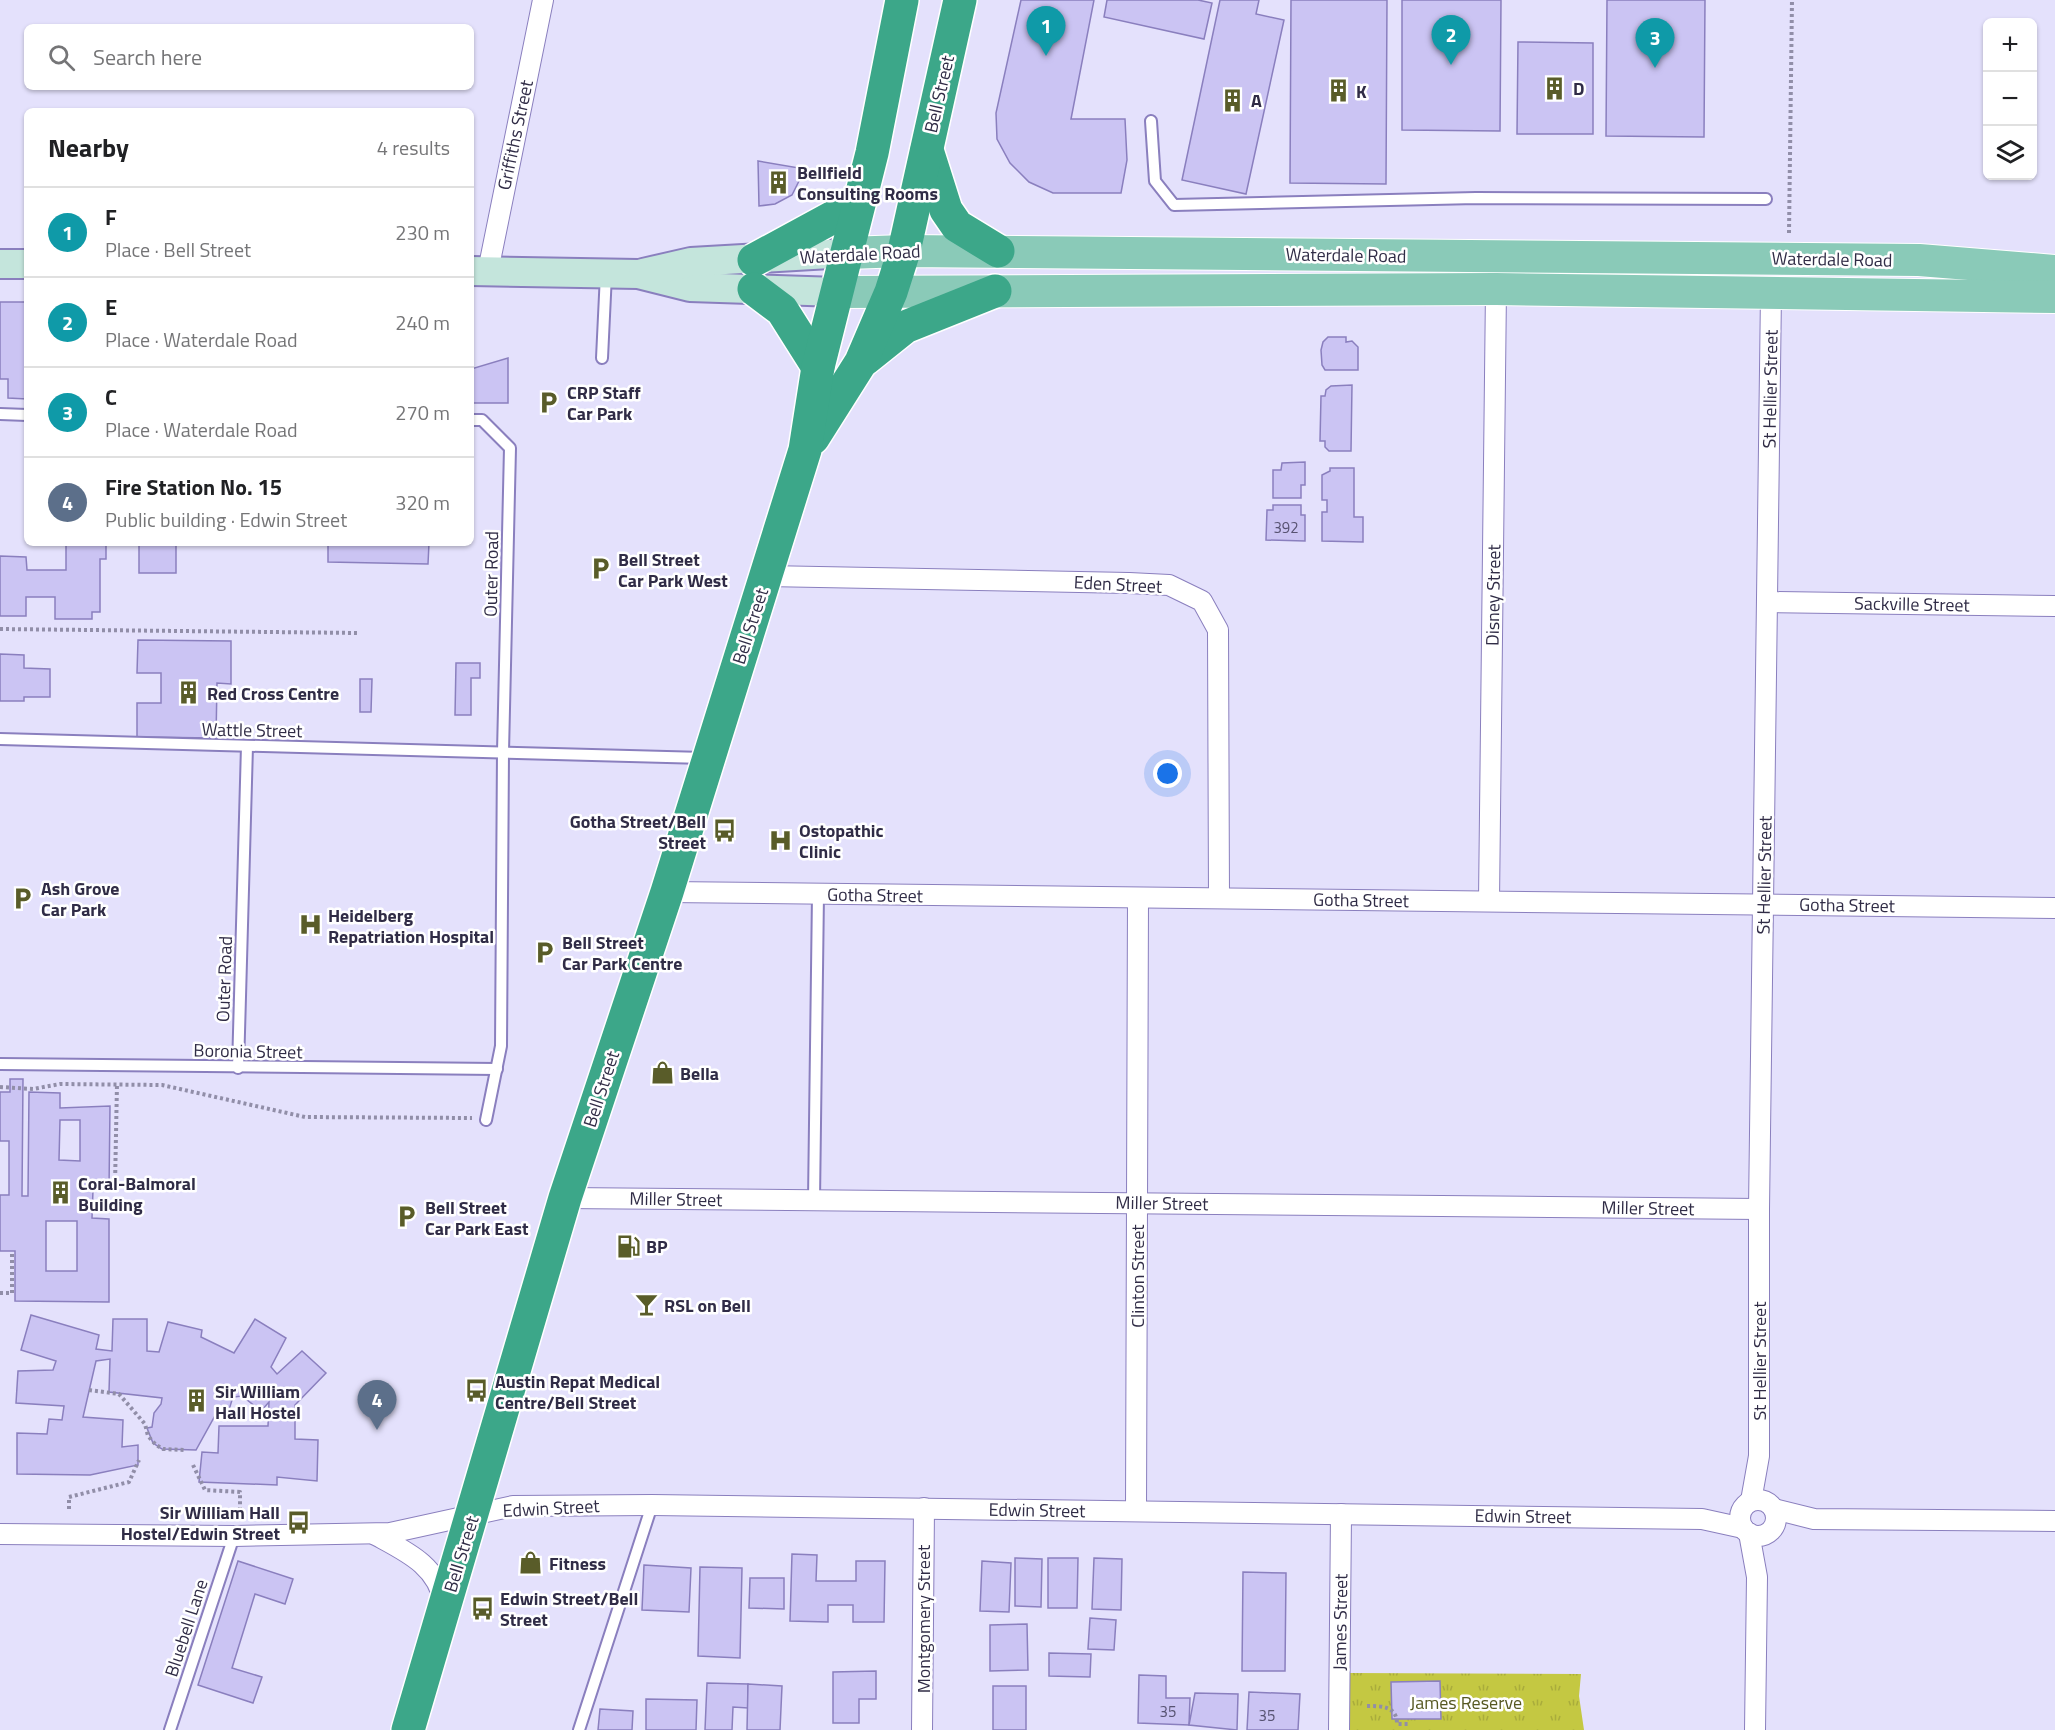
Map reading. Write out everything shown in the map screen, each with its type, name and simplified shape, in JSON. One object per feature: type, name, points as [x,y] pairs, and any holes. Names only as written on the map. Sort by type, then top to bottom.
[{"type":"highway","name":"Bell Street","points":[[408,1730],[565,1198],[666,892],[805,450],[818,367],[860,203],[903,0]]},
{"type":"highway","name":"Bell Street","points":[[805,450],[861,362],[891,292],[904,251],[960,0]]},
{"type":"highway","points":[[927,148],[946,210],[957,226],[998,251]]},
{"type":"highway","points":[[818,367],[782,310],[754,274],[860,203]]},
{"type":"highway","points":[[861,362],[905,327],[995,291]]},
{"type":"main road","name":"Waterdale Road","points":[[847,253],[904,251],[1781,251],[2055,271]]},
{"type":"main road","points":[[1772,293],[1781,251]]},
{"type":"main road","name":"Waterdale Road","points":[[838,291],[1496,289],[2055,297]]},
{"type":"street","name":"Griffiths Street","points":[[479,271],[543,0]]},
{"type":"street","name":"Waterdale Road","points":[[754,274],[847,253]]},
{"type":"street","name":"Waterdale Road","points":[[479,271],[638,274],[691,262],[838,291]]},
{"type":"street","points":[[0,264],[24,264]]},
{"type":"street","name":"Disney Street","points":[[1489,901],[1496,289]]},
{"type":"street","name":"St Hellier Street","points":[[1755,1730],[1756,1576],[1759,1518],[1759,1209],[1772,293]]},
{"type":"street","name":"Eden Street","points":[[766,576],[1169,585],[1202,601],[1218,630],[1219,898]]},
{"type":"street","name":"Sackville Street","points":[[1769,602],[2055,606]]},
{"type":"street","name":"Gotha Street","points":[[666,892],[2055,908]]},
{"type":"street","name":"Clinton Street","points":[[1136,1511],[1138,897]]},
{"type":"street","name":"Miller Street","points":[[565,1198],[1759,1209]]},
{"type":"street","name":"Edwin Street","points":[[0,1534],[234,1536],[374,1534],[390,1533],[513,1506],[652,1505],[2055,1521]]},
{"type":"street","name":"Montgomery Street","points":[[922,1730],[924,1508]]},
{"type":"street","name":"James Street","points":[[1339,1730],[1341,1514]]},
{"type":"street","points":[[374,1534],[424,1562],[442,1587],[445,1608]]},
{"type":"lane","points":[[1151,121],[1155,181],[1174,205],[1476,198],[1766,200]]},
{"type":"lane","points":[[602,358],[606,273]]},
{"type":"lane","points":[[0,414],[24,415]]},
{"type":"lane","name":"Outer Road","points":[[474,420],[482,420],[510,448],[503,752],[501,1046],[486,1120]]},
{"type":"lane","name":"Wattle Street","points":[[0,739],[707,758]]},
{"type":"lane","name":"Outer Road","points":[[238,1068],[247,746]]},
{"type":"lane","points":[[814,1200],[818,894]]},
{"type":"lane","name":"Boronia Street","points":[[0,1064],[496,1069]]},
{"type":"lane","points":[[579,1730],[652,1505]]},
{"type":"lane","name":"Bluebell Lane","points":[[170,1730],[234,1536]]},
{"type":"path","points":[[1781,251],[1792,0]]},
{"type":"path","points":[[0,628],[359,633]]},
{"type":"path","points":[[115,1185],[117,1084]]},
{"type":"path","points":[[0,1087],[162,1084],[305,1117],[473,1118],[474,1106],[489,1106]]},
{"type":"path","points":[[0,1293],[12,1293],[12,1253]]},
{"type":"path","points":[[88,1390],[119,1394],[145,1424],[148,1436],[156,1445],[163,1449],[184,1449]]},
{"type":"path","points":[[69,1509],[69,1497],[129,1482],[139,1460]]},
{"type":"path","points":[[193,1465],[206,1490],[240,1492],[240,1512]]},
{"type":"path","points":[[1367,1706],[1387,1707],[1394,1712],[1397,1724],[1408,1724]]},
{"type":"green space","name":"James Reserve","points":[[1349,1673],[1581,1674],[1579,1696],[1584,1730],[1349,1730]]},
{"type":"building","points":[[1021,0],[1094,0],[1071,119],[1125,119],[1127,160],[1121,193],[1053,193],[1029,182],[1010,163],[997,139],[996,113]]},
{"type":"building","points":[[1107,0],[1198,0],[1212,3],[1204,39],[1104,17]]},
{"type":"building","name":"A","points":[[1220,0],[1259,0],[1256,14],[1284,20],[1246,194],[1182,180]]},
{"type":"building","name":"K","points":[[1291,0],[1387,0],[1386,184],[1290,183]]},
{"type":"building","points":[[1402,0],[1501,0],[1500,131],[1402,130]]},
{"type":"building","points":[[1607,0],[1705,0],[1704,137],[1606,136]]},
{"type":"building","name":"D","points":[[1518,42],[1593,43],[1593,134],[1517,134]]},
{"type":"building","name":"Bellfield Consulting Rooms","points":[[758,161],[805,169],[792,195],[775,204],[759,206]]},
{"type":"building","points":[[0,302],[24,302],[24,399],[8,398],[8,379],[0,379]]},
{"type":"building","points":[[1328,337],[1346,337],[1346,342],[1352,341],[1358,347],[1358,370],[1325,370],[1322,365],[1321,350],[1323,342]]},
{"type":"building","points":[[508,358],[508,403],[474,403],[474,368]]},
{"type":"building","points":[[1352,385],[1351,451],[1329,451],[1325,447],[1325,441],[1320,441],[1321,396],[1325,396],[1326,390],[1331,386]]},
{"type":"building","points":[[1305,462],[1305,485],[1301,485],[1301,498],[1273,498],[1273,470],[1281,470],[1282,463]]},
{"type":"building","points":[[1330,468],[1354,468],[1354,517],[1363,517],[1363,542],[1322,541],[1322,512],[1327,512],[1327,500],[1322,500],[1322,475],[1330,471]]},
{"type":"building","points":[[1273,505],[1301,505],[1301,515],[1305,515],[1305,541],[1266,540],[1267,510],[1273,510]]},
{"type":"building","points":[[66,546],[106,546],[106,559],[100,559],[100,612],[92,612],[92,619],[55,619],[55,597],[26,597],[26,616],[0,616],[0,556],[26,557],[27,570],[66,570]]},
{"type":"building","points":[[139,546],[176,546],[176,573],[139,573]]},
{"type":"building","points":[[328,546],[429,546],[428,564],[328,562]]},
{"type":"building","name":"Red Cross Centre","points":[[138,640],[231,641],[231,684],[217,683],[216,738],[137,737],[137,703],[161,703],[161,673],[137,673]]},
{"type":"building","points":[[0,654],[24,655],[24,668],[50,669],[50,697],[24,697],[24,701],[0,701]]},
{"type":"building","points":[[456,663],[480,663],[480,678],[471,678],[471,715],[455,715]]},
{"type":"building","points":[[360,679],[372,679],[371,712],[360,712]]},
{"type":"building","name":"Coral-Balmoral Building","points":[[10,1079],[23,1079],[22,1196],[28,1196],[29,1092],[60,1093],[60,1108],[110,1106],[109,1190],[93,1190],[92,1218],[109,1219],[109,1302],[15,1301],[15,1251],[0,1251],[0,1195],[9,1195],[9,1141],[0,1141],[0,1092],[10,1092]],"holes":[[[60,1120],[80,1120],[80,1161],[59,1160]],[[46,1221],[77,1221],[77,1271],[46,1271]]]},
{"type":"building","name":"Sir William Hall Hostel","points":[[31,1315],[99,1335],[96,1349],[112,1351],[113,1319],[147,1319],[147,1351],[159,1352],[168,1322],[202,1330],[201,1337],[234,1353],[255,1319],[286,1338],[271,1367],[277,1374],[302,1351],[326,1373],[295,1405],[295,1439],[318,1440],[317,1481],[277,1477],[277,1485],[199,1482],[202,1452],[218,1453],[219,1426],[268,1426],[269,1402],[261,1411],[242,1396],[226,1398],[232,1400],[229,1410],[216,1414],[196,1450],[162,1449],[153,1443],[147,1428],[152,1427],[154,1413],[161,1404],[162,1398],[109,1392],[110,1359],[96,1361],[83,1417],[123,1420],[122,1447],[138,1445],[138,1465],[90,1475],[17,1474],[17,1433],[47,1434],[49,1419],[62,1420],[64,1406],[16,1403],[18,1371],[53,1370],[56,1361],[21,1350]]},
{"type":"building","points":[[792,1554],[817,1555],[816,1581],[856,1581],[856,1561],[885,1561],[884,1622],[853,1622],[853,1605],[828,1605],[828,1622],[790,1621]]},
{"type":"building","points":[[1015,1558],[1042,1559],[1041,1607],[1015,1606]]},
{"type":"building","points":[[1048,1558],[1078,1558],[1077,1608],[1048,1608]]},
{"type":"building","points":[[1094,1558],[1122,1559],[1121,1610],[1092,1609]]},
{"type":"building","points":[[238,1561],[293,1579],[285,1604],[255,1594],[232,1668],[262,1677],[253,1703],[198,1685]]},
{"type":"building","points":[[982,1561],[1011,1563],[1009,1612],[980,1611]]},
{"type":"building","points":[[644,1565],[691,1568],[689,1612],[642,1610]]},
{"type":"building","points":[[700,1567],[742,1568],[740,1658],[698,1656]]},
{"type":"building","points":[[1243,1572],[1286,1573],[1285,1671],[1242,1671]]},
{"type":"building","points":[[750,1578],[784,1578],[784,1609],[749,1608]]},
{"type":"building","points":[[1090,1618],[1116,1620],[1114,1650],[1088,1649]]},
{"type":"building","points":[[1027,1624],[1028,1670],[990,1671],[990,1625]]},
{"type":"building","points":[[1049,1653],[1091,1654],[1090,1677],[1049,1676]]},
{"type":"building","points":[[876,1671],[876,1699],[859,1699],[859,1723],[833,1723],[833,1672]]},
{"type":"building","points":[[1139,1675],[1166,1676],[1166,1698],[1190,1698],[1189,1725],[1138,1723]]},
{"type":"building","points":[[1440,1681],[1441,1719],[1392,1719],[1391,1682]]},
{"type":"building","points":[[707,1683],[748,1684],[748,1708],[733,1707],[732,1730],[705,1730]]},
{"type":"building","points":[[748,1684],[782,1686],[780,1730],[747,1730]]},
{"type":"building","points":[[993,1686],[1026,1686],[1026,1730],[993,1730]]},
{"type":"building","points":[[1249,1692],[1300,1694],[1298,1730],[1247,1730]]},
{"type":"building","points":[[1195,1693],[1238,1694],[1237,1730],[1189,1725]]},
{"type":"building","points":[[646,1699],[697,1700],[696,1730],[646,1730]]},
{"type":"building","points":[[600,1709],[633,1711],[632,1730],[598,1730]]},
{"type":"place","name":"F","points":[[1046,56]]},
{"type":"place","name":"E","points":[[1451,65]]},
{"type":"place","name":"C","points":[[1655,68]]},
{"type":"place","name":"D","points":[[1555,88]]},
{"type":"place","name":"K","points":[[1338,91]]},
{"type":"place","name":"A","points":[[1233,100]]},
{"type":"place","name":"Bellfield Consulting Rooms","points":[[779,182]]},
{"type":"place","name":"CRP Staff Car Park","points":[[549,402]]},
{"type":"place","name":"Bell Street Car Park West","points":[[600,569]]},
{"type":"place","name":"Red Cross Centre","points":[[189,693]]},
{"type":"place","name":"Gotha Street/Bell Street","points":[[724,831]]},
{"type":"place","name":"Ostopathic Clinic","points":[[781,840]]},
{"type":"place","name":"Ash Grove Car Park","points":[[23,898]]},
{"type":"place","name":"Heidelberg Repatriation Hospital","points":[[310,925]]},
{"type":"place","name":"Bell Street Car Park Centre","points":[[544,952]]},
{"type":"place","name":"Bella","points":[[662,1073]]},
{"type":"place","name":"Coral-Balmoral Building","points":[[60,1193]]},
{"type":"place","name":"Bell Street Car Park East","points":[[407,1217]]},
{"type":"place","name":"BP","points":[[628,1246]]},
{"type":"place","name":"RSL on Bell","points":[[646,1305]]},
{"type":"place","name":"Austin Repat Medical Centre/Bell Street","points":[[477,1391]]},
{"type":"place","name":"Sir William Hall Hostel","points":[[197,1401]]},
{"type":"place","name":"Fire Station No. 15","points":[[377,1430]]},
{"type":"place","name":"Sir William Hall Hostel/Edwin Street","points":[[298,1522]]},
{"type":"place","name":"Fitness","points":[[531,1563]]},
{"type":"place","name":"Edwin Street/Bell Street","points":[[482,1608]]}]
